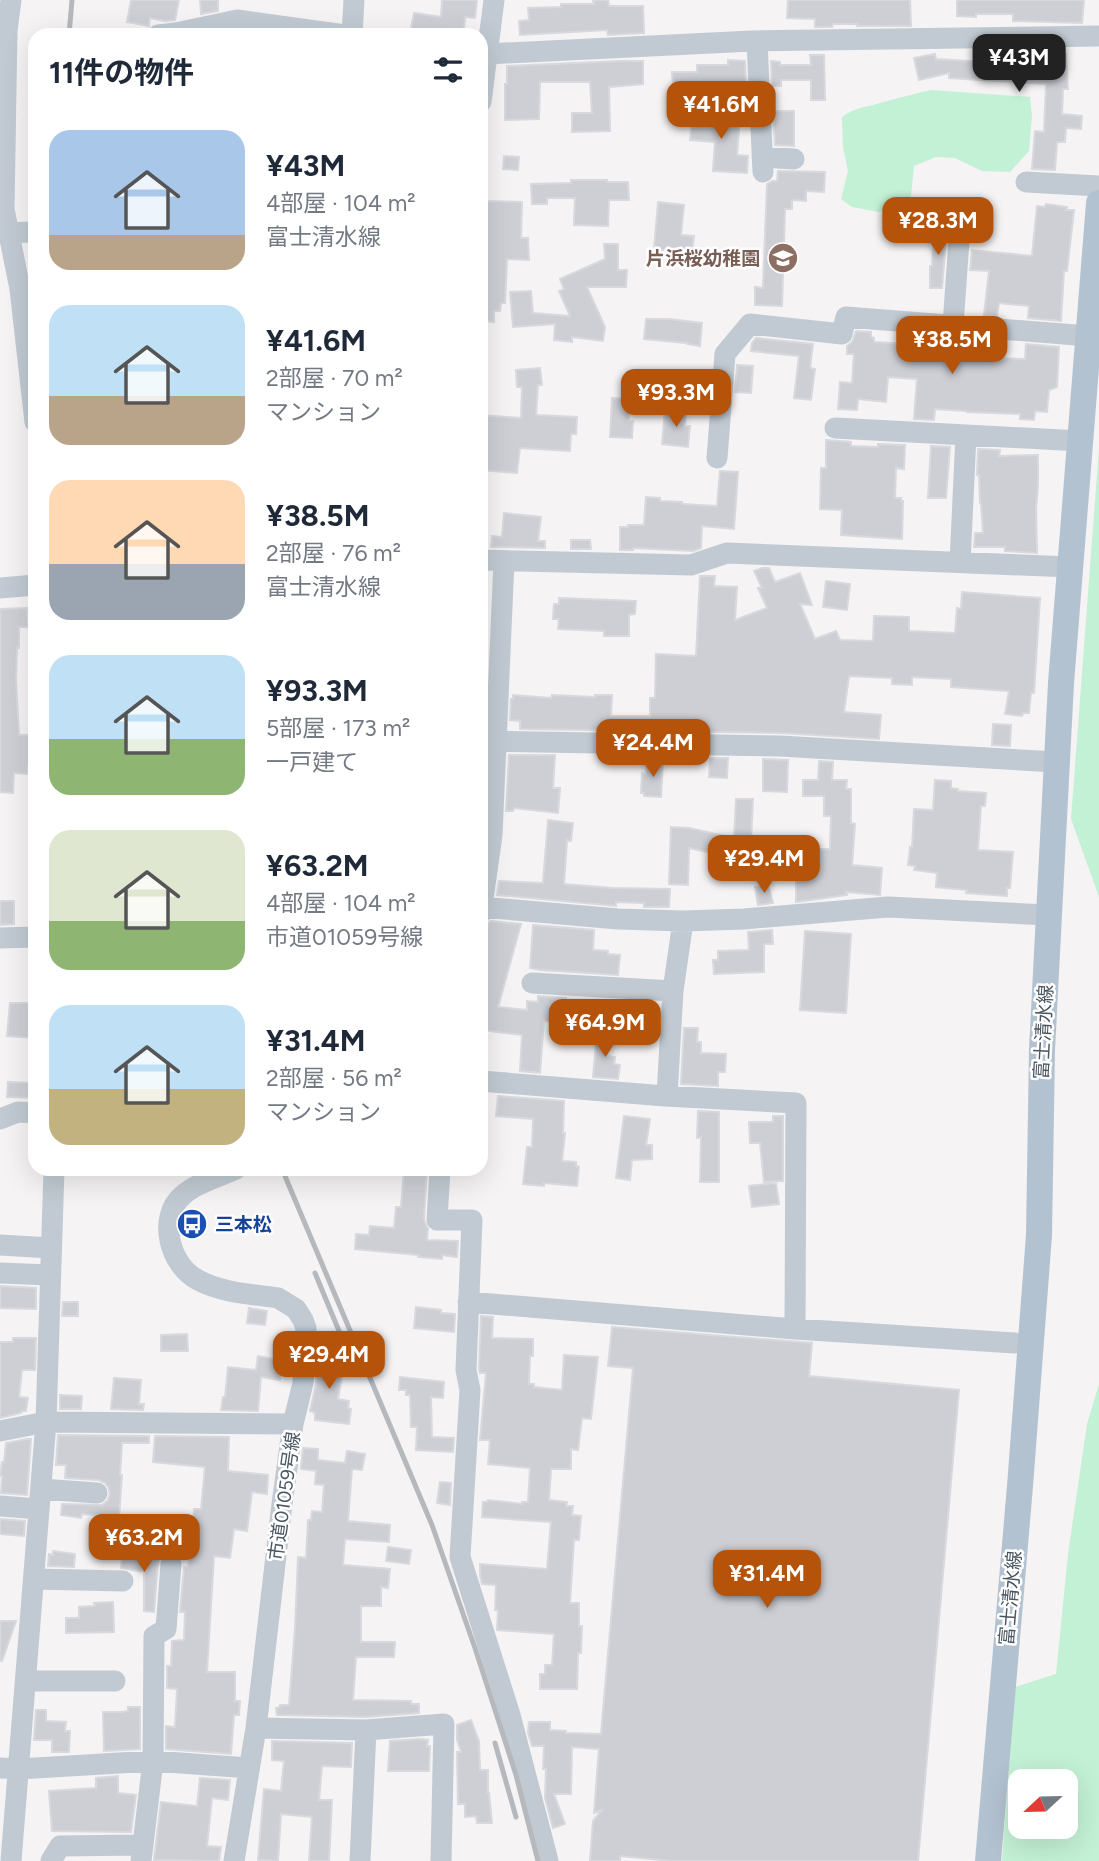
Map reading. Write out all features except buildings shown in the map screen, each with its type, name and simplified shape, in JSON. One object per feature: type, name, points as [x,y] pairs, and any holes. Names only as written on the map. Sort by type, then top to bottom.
[{"type":"main road","name":"富士清水線","points":[[988,1861],[1039,1235],[1042,1050],[1056,762],[1080,441],[1092,332],[1099,203]]},
{"type":"street","points":[[11,0],[7,31],[4,233],[20,289],[28,360]]},
{"type":"street","points":[[352,28],[354,0]]},
{"type":"street","points":[[488,32],[494,0]]},
{"type":"street","points":[[189,28],[237,10],[315,28]]},
{"type":"street","points":[[488,48],[1099,36]]},
{"type":"street","points":[[757,41],[763,164],[794,159]]},
{"type":"street","points":[[729,105],[760,103]]},
{"type":"street","points":[[1026,182],[1099,186]]},
{"type":"street","points":[[953,325],[961,213]]},
{"type":"street","points":[[4,233],[28,232]]},
{"type":"street","points":[[717,458],[725,354],[750,324],[842,334],[846,317],[1092,332]]},
{"type":"street","points":[[835,428],[1080,441]]},
{"type":"street","points":[[960,563],[966,435]]},
{"type":"street","points":[[488,560],[691,565],[727,553],[1070,567]]},
{"type":"street","points":[[488,865],[492,835],[488,741],[504,561]]},
{"type":"street","points":[[0,588],[28,586]]},
{"type":"street","points":[[488,741],[780,746],[1056,762]]},
{"type":"street","points":[[488,909],[683,922],[888,907],[1048,915]]},
{"type":"street","points":[[667,1096],[673,991],[683,922]]},
{"type":"street","points":[[0,937],[28,937]]},
{"type":"street","points":[[532,983],[673,991]]},
{"type":"street","points":[[488,1082],[796,1104],[795,1329]]},
{"type":"street","points":[[0,1119],[18,1112],[28,1113]]},
{"type":"street","points":[[12,1861],[9,1768],[26,1681],[46,1422],[54,1176]]},
{"type":"street","name":"市道01059号線","points":[[222,1176],[183,1195],[176,1204],[169,1223],[169,1234],[178,1261],[195,1279],[223,1289],[278,1298],[296,1309],[306,1328],[303,1384],[293,1424],[256,1728],[234,1861]]},
{"type":"street","points":[[440,1176],[437,1220],[472,1220],[466,1370],[470,1390],[460,1557],[510,1715],[548,1861]]},
{"type":"street","points":[[0,1245],[51,1248]]},
{"type":"street","points":[[0,1273],[50,1275]]},
{"type":"street","points":[[468,1302],[795,1329],[1015,1343]]},
{"type":"street","points":[[0,1431],[46,1422],[293,1424]]},
{"type":"street","points":[[0,1506],[97,1493]]},
{"type":"street","points":[[51,1861],[60,1846],[142,1853],[153,1760],[154,1636],[166,1629],[171,1564]]},
{"type":"street","points":[[34,1579],[123,1581]]},
{"type":"street","points":[[26,1681],[115,1681]]},
{"type":"street","points":[[256,1728],[366,1730],[443,1724],[441,1861]]},
{"type":"street","points":[[360,1861],[366,1730]]},
{"type":"street","points":[[9,1768],[153,1760],[249,1768]]},
{"type":"green space","points":[[931,90],[1030,97],[1032,116],[1029,151],[1010,172],[982,171],[955,158],[936,157],[914,166],[911,196],[879,212],[852,207],[841,199],[848,171],[843,147],[842,117],[860,108]]},
{"type":"green space","points":[[1099,448],[1099,897],[1071,819]]},
{"type":"green space","points":[[1099,1384],[1099,1861],[1002,1861],[1008,1781],[1008,1839],[1078,1839],[1078,1769],[1009,1769],[1015,1687],[1056,1674],[1068,1554],[1087,1424]]},
{"type":"railway","points":[[70,28],[72,0]]},
{"type":"railway","points":[[285,1176],[432,1525],[516,1775],[538,1861]]},
{"type":"railway","points":[[315,1273],[339,1331]]},
{"type":"railway","points":[[495,1743],[516,1817]]},
{"type":"place","name":"片浜桜幼稚園","points":[[783,258]]},
{"type":"place","name":"三本松","points":[[192,1224]]}]
